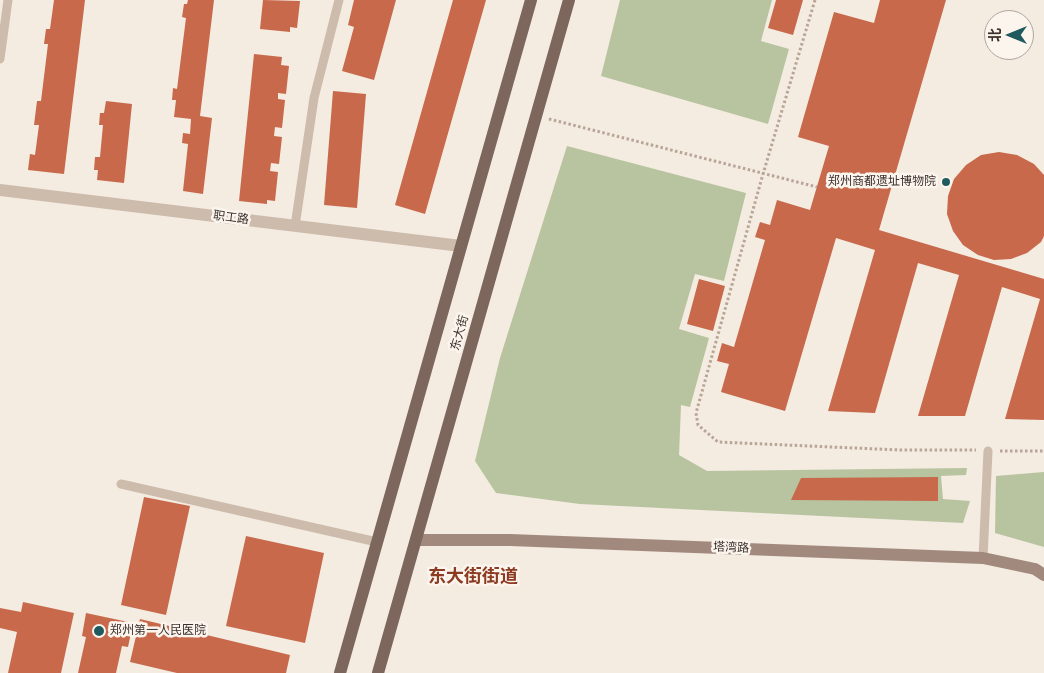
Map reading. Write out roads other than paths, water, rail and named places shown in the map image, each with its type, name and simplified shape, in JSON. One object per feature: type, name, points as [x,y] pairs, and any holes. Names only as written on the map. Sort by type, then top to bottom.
[{"type":"main road","name":"东大街","points":[[340,673],[532,0]]},
{"type":"main road","name":"东大街","points":[[378,673],[570,0]]},
{"type":"street","name":"职工路","points":[[0,190],[461,246]]},
{"type":"street","name":"塔湾路","points":[[416,540],[510,540],[983,558],[1035,569],[1044,575]]},
{"type":"lane","points":[[0,59],[8,0]]},
{"type":"lane","points":[[295,226],[314,98],[339,0]]},
{"type":"lane","points":[[983,558],[988,451]]},
{"type":"lane","points":[[121,484],[377,542]]},
{"type":"place","name":"郑州商都遗址博物院","points":[[946,182]]},
{"type":"place","name":"郑州第一人民医院","points":[[99,631]]},
{"type":"district","name":"东大街街道","points":[[473,577]]}]
